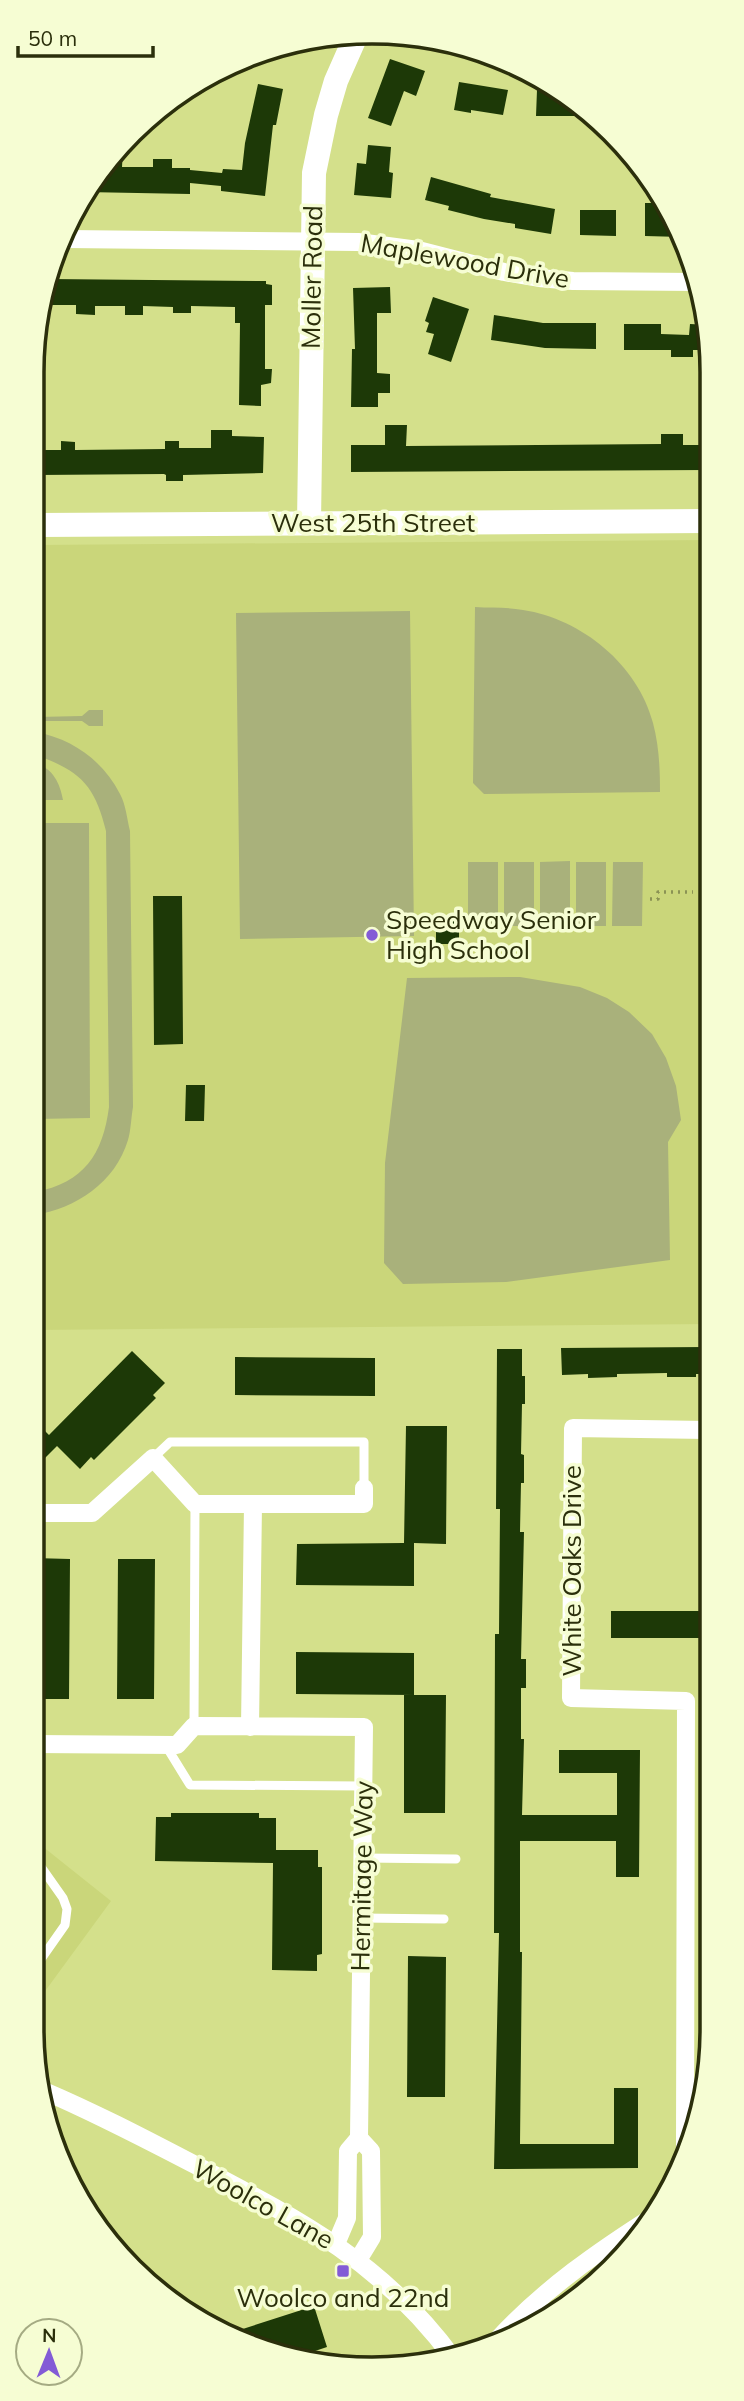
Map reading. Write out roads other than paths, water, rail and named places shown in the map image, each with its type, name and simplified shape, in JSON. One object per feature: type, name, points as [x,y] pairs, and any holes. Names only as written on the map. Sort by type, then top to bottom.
[{"type":"street","name":"Moller Road","points":[[309,523],[312,191],[318,148],[337,81],[352,44]]},
{"type":"street","name":"Maplewood Drive","points":[[72,239],[358,242],[401,247],[503,272],[547,279],[688,282]]},
{"type":"street","name":"West 25th Street","points":[[44,525],[700,521]]},
{"type":"street","name":"White Oaks Drive","points":[[685,2128],[686,1701],[571,1698],[573,1428],[700,1430]]},
{"type":"street","points":[[44,1513],[92,1513],[153,1458],[195,1503],[364,1504],[364,1488]]},
{"type":"street","points":[[250,1727],[253,1504]]},
{"type":"street","points":[[44,1744],[177,1745],[194,1726]]},
{"type":"street","name":"Hermitage Way","points":[[194,1726],[364,1727],[359,2138],[348,2151],[347,2218],[336,2244]]},
{"type":"street","name":"Woolco Lane","points":[[50,2094],[94,2112],[224,2180],[336,2244],[390,2287],[414,2310],[445,2349]]},
{"type":"street","name":"Hermitage Way","points":[[358,2260],[372,2237],[371,2151],[359,2138]]},
{"type":"street","points":[[514,2324],[568,2275],[631,2231]]},
{"type":"lane","points":[[153,1458],[170,1442],[364,1442],[364,1488]]},
{"type":"lane","points":[[194,1726],[195,1503]]},
{"type":"lane","points":[[165,1745],[190,1785],[363,1786]]},
{"type":"lane","points":[[363,1858],[456,1859]]},
{"type":"lane","points":[[44,1870],[63,1898],[67,1909],[65,1925],[44,1955]]},
{"type":"lane","points":[[362,1918],[444,1919]]},
{"type":"place","name":"Speedway Senior High School","points":[[372,935]]},
{"type":"place","name":"Woolco and 22nd","points":[[343,2271]]}]
